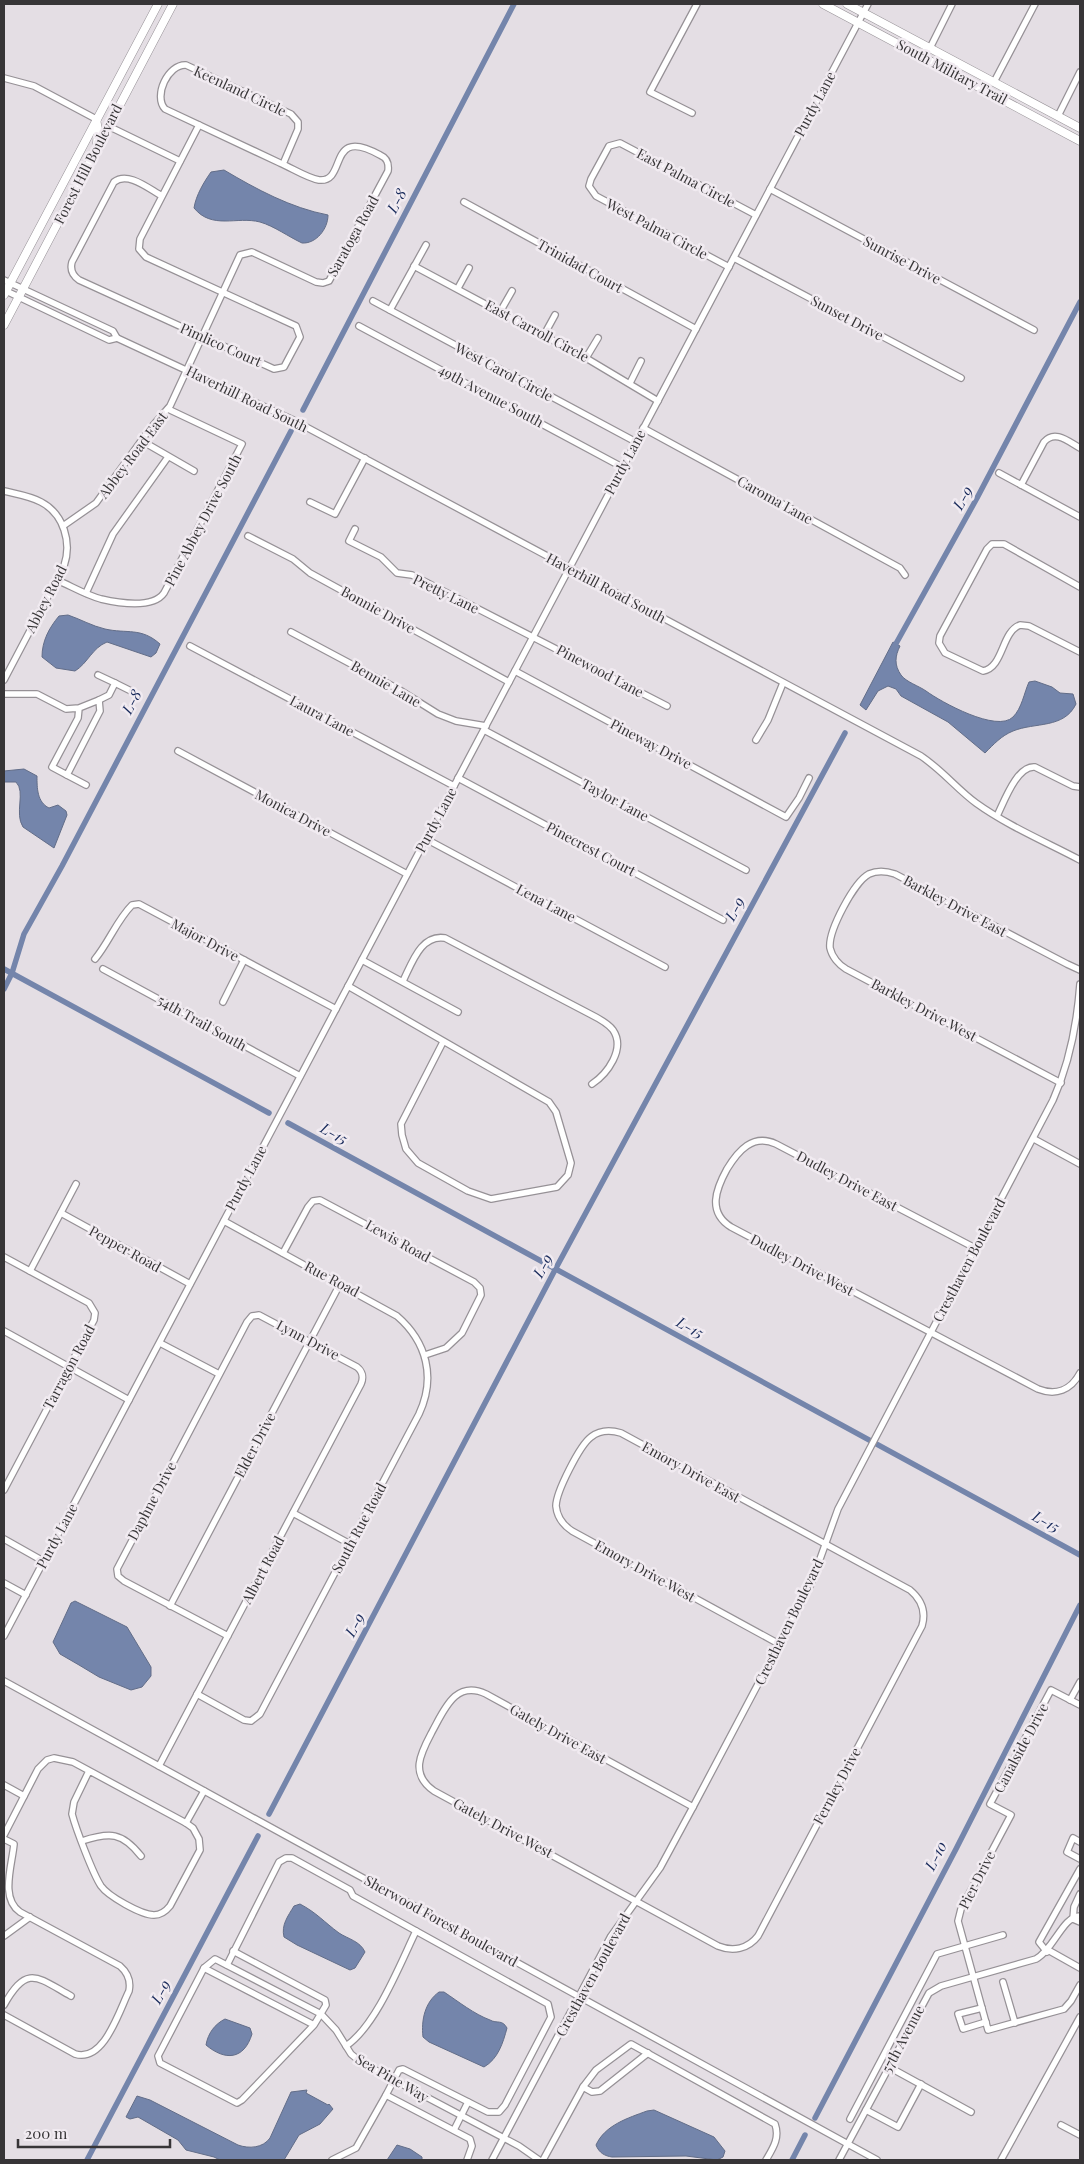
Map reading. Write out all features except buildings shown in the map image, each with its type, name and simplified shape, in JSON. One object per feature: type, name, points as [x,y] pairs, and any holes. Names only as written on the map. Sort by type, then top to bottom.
[{"type":"main road","name":"Forest Hill Boulevard","points":[[4,292],[7,281],[158,4]]},
{"type":"main road","name":"Forest Hill Boulevard","points":[[4,325],[173,4]]},
{"type":"main road","name":"South Military Trail","points":[[823,4],[1080,140]]},
{"type":"main road","name":"South Military Trail","points":[[847,4],[1080,128]]},
{"type":"main road","points":[[948,70],[964,73],[983,84],[988,85],[994,82]]},
{"type":"main road","points":[[993,94],[1002,90],[1012,92]]},
{"type":"main road","points":[[108,126],[106,109],[110,94]]},
{"type":"main road","points":[[94,152],[98,130],[96,119]]},
{"type":"street","points":[[692,114],[650,92],[697,4]]},
{"type":"street","name":"Purdy Lane","points":[[4,1636],[868,4]]},
{"type":"street","points":[[930,48],[952,4]]},
{"type":"street","points":[[994,82],[1035,4]]},
{"type":"street","name":"Keenland Circle","points":[[199,125],[165,109],[161,103],[160,92],[171,71],[180,65],[186,65],[291,114],[298,122],[298,128],[283,164]]},
{"type":"street","points":[[1058,116],[1080,72]]},
{"type":"street","points":[[4,78],[34,86],[96,119]]},
{"type":"street","points":[[199,125],[283,164]]},
{"type":"street","name":"Pimlico Court","points":[[162,196],[131,179],[117,180],[112,185],[72,262],[72,272],[79,280],[277,369],[287,364],[300,336],[296,326],[146,257],[138,246],[199,125]]},
{"type":"street","points":[[108,126],[180,162]]},
{"type":"street","name":"East Palma Circle","points":[[589,186],[606,149],[616,143],[624,144],[756,215]]},
{"type":"street","name":"Saratoga Road","points":[[187,370],[236,260],[246,252],[252,252],[316,282],[323,283],[329,281],[370,208],[389,167],[387,160],[382,155],[355,145],[345,149],[333,172],[324,179],[318,179],[283,164]]},
{"type":"street","name":"West Palma Circle","points":[[589,186],[596,196],[729,267]]},
{"type":"street","name":"Sunrise Drive","points":[[770,190],[1034,330]]},
{"type":"street","name":"Trinidad Court","points":[[464,202],[696,329]]},
{"type":"street","points":[[390,310],[426,245]]},
{"type":"street","name":"Sunset Drive","points":[[734,258],[961,378]]},
{"type":"street","name":"East Carroll Circle","points":[[414,266],[586,358],[658,400]]},
{"type":"street","points":[[458,288],[469,268]]},
{"type":"street","name":"Haverhill Road South","points":[[7,281],[113,331],[116,338]]},
{"type":"street","name":"Haverhill Road South","points":[[4,292],[109,340],[116,338],[293,420],[933,764],[974,802],[1080,860]]},
{"type":"street","points":[[500,312],[512,292]]},
{"type":"street","name":"West Carol Circle","points":[[373,301],[636,442]]},
{"type":"street","points":[[544,335],[555,315]]},
{"type":"street","name":"49th Avenue South","points":[[359,326],[622,467]]},
{"type":"street","points":[[586,358],[598,338]]},
{"type":"street","points":[[630,383],[641,361]]},
{"type":"street","name":"Abbey Road East","points":[[62,526],[94,506],[168,409],[187,370]]},
{"type":"street","name":"Pine Abbey Drive South","points":[[57,580],[102,599],[146,603],[159,599],[242,444],[168,409]]},
{"type":"street","name":"Caroma Lane","points":[[643,428],[900,568],[905,575]]},
{"type":"street","points":[[1021,485],[1044,442],[1049,437],[1057,436],[1080,448]]},
{"type":"street","points":[[142,441],[194,471]]},
{"type":"street","points":[[86,593],[113,534],[168,457]]},
{"type":"street","points":[[310,502],[335,514],[364,458]]},
{"type":"street","points":[[999,473],[1080,517]]},
{"type":"street","name":"Abbey Road","points":[[4,490],[40,502],[52,511],[62,526],[67,539],[67,557],[57,580],[4,680]]},
{"type":"street","name":"Pretty Lane","points":[[355,529],[349,541],[381,557],[397,573],[412,575],[532,638]]},
{"type":"street","name":"Bonnie Drive","points":[[248,536],[293,559],[310,573],[509,682]]},
{"type":"street","points":[[1080,587],[1004,544],[992,544],[987,549],[940,636],[939,643],[945,653],[983,671],[993,666],[1011,631],[1020,625],[1029,626],[1080,652]]},
{"type":"street","name":"Bennie Lane","points":[[291,632],[398,689],[438,714],[456,721],[485,728]]},
{"type":"street","name":"Pinewood Lane","points":[[532,638],[540,640],[667,706]]},
{"type":"street","name":"Laura Lane","points":[[190,646],[454,786]]},
{"type":"street","name":"Pineway Drive","points":[[515,671],[786,817],[799,798],[809,778]]},
{"type":"street","points":[[98,675],[131,691]]},
{"type":"street","points":[[4,694],[37,694],[66,709],[79,708],[109,695],[115,683]]},
{"type":"street","points":[[756,740],[768,720],[783,683]]},
{"type":"street","points":[[67,775],[100,711],[99,700]]},
{"type":"street","points":[[79,708],[78,718],[52,767],[86,785]]},
{"type":"street","name":"Taylor Lane","points":[[485,728],[746,870]]},
{"type":"street","name":"Monica Drive","points":[[178,751],[407,874]]},
{"type":"street","points":[[997,816],[1021,772],[1030,767],[1035,767],[1073,786],[1080,787]]},
{"type":"street","name":"Pinecrest Court","points":[[458,778],[723,920]]},
{"type":"street","name":"Lena Lane","points":[[426,839],[665,967]]},
{"type":"street","name":"Barkley Drive East","points":[[842,912],[862,878],[872,873],[888,872],[1080,970]]},
{"type":"street","name":"Major Drive","points":[[95,959],[111,937],[126,910],[132,904],[139,904],[336,1009]]},
{"type":"street","name":"Barkley Drive West","points":[[842,912],[832,933],[830,944],[835,959],[842,967],[1061,1083]]},
{"type":"street","points":[[403,981],[419,950],[425,943],[435,938],[445,938],[590,1014],[611,1027],[617,1040],[614,1059],[603,1076],[592,1084]]},
{"type":"street","points":[[223,1002],[244,960]]},
{"type":"street","points":[[362,960],[458,1012]]},
{"type":"street","name":"54th Trail South","points":[[103,969],[300,1076]]},
{"type":"street","name":"Cresthaven Boulevard","points":[[492,2160],[619,1923],[660,1868],[693,1807],[811,1584],[838,1509],[930,1332],[1034,1139],[1061,1083],[1075,1031],[1080,984]]},
{"type":"street","points":[[348,986],[437,1036],[443,1042],[539,1094],[552,1105],[556,1112],[571,1163],[568,1176],[560,1185],[491,1199],[468,1191],[418,1163],[410,1155],[403,1142],[401,1124],[443,1042]]},
{"type":"street","points":[[1034,1139],[1080,1164]]},
{"type":"street","name":"Dudley Drive East","points":[[726,1171],[736,1154],[747,1144],[762,1140],[773,1142],[975,1248]]},
{"type":"street","name":"Dudley Drive West","points":[[726,1171],[717,1188],[715,1201],[718,1214],[728,1225],[1045,1392],[1063,1390],[1072,1384],[1080,1373]]},
{"type":"street","points":[[30,1271],[76,1184]]},
{"type":"street","name":"Lewis Road","points":[[283,1253],[308,1206],[313,1201],[324,1201],[474,1282],[480,1288],[480,1299],[457,1339],[446,1348],[425,1356]]},
{"type":"street","name":"Pepper Road","points":[[61,1214],[190,1284]]},
{"type":"street","name":"Rue Road","points":[[224,1220],[397,1316],[412,1331],[425,1356]]},
{"type":"street","name":"Tarragon Road","points":[[4,1257],[89,1303],[94,1309],[94,1320],[4,1490]]},
{"type":"street","name":"Elder Drive","points":[[170,1606],[340,1284]]},
{"type":"street","name":"Lynn Drive","points":[[252,1316],[263,1316],[362,1372]]},
{"type":"street","name":"Daphne Drive","points":[[228,1636],[124,1582],[118,1576],[117,1569],[219,1374],[252,1316]]},
{"type":"street","points":[[4,1331],[129,1400]]},
{"type":"street","points":[[160,1343],[219,1374]]},
{"type":"street","name":"South Rue Road","points":[[197,1694],[244,1720],[251,1721],[258,1717],[422,1408],[428,1383],[425,1356]]},
{"type":"street","name":"Albert Road","points":[[159,1766],[361,1384],[362,1372]]},
{"type":"street","name":"Emory Drive East","points":[[570,1471],[590,1438],[603,1432],[618,1432],[910,1590],[922,1605]]},
{"type":"street","name":"Emory Drive West","points":[[570,1471],[559,1492],[556,1503],[558,1514],[566,1527],[779,1644]]},
{"type":"street","points":[[293,1513],[350,1544]]},
{"type":"street","points":[[4,1539],[43,1561]]},
{"type":"street","points":[[4,1583],[26,1595]]},
{"type":"street","name":"Fernley Drive","points":[[729,1949],[743,1947],[758,1936],[920,1630],[924,1615],[922,1605]]},
{"type":"street","name":"Sherwood Forest Boulevard","points":[[4,1681],[877,2160]]},
{"type":"street","points":[[1080,1682],[1070,1700],[1080,1705]]},
{"type":"street","name":"Canalside Drive","points":[[1011,1815],[990,1804],[1051,1690],[1070,1700]]},
{"type":"street","name":"Gately Drive East","points":[[434,1727],[445,1707],[454,1696],[464,1692],[479,1692],[693,1807]]},
{"type":"street","name":"Gately Drive West","points":[[434,1727],[422,1750],[419,1764],[421,1777],[431,1788],[718,1946],[729,1949]]},
{"type":"street","points":[[4,2015],[75,2054],[86,2056],[96,2051],[104,2042],[130,1988],[129,1977],[123,1968],[13,1908],[7,1897],[6,1890],[14,1844],[4,1837],[41,1765],[50,1759],[66,1759],[89,1771],[186,1823],[193,1828],[199,1839],[198,1855],[170,1906],[158,1914],[144,1912],[105,1891],[98,1881],[73,1818],[74,1802],[89,1771]]},
{"type":"street","points":[[4,1785],[24,1796]]},
{"type":"street","points":[[186,1823],[204,1791]]},
{"type":"street","name":"Pier Drive","points":[[986,2022],[958,1925],[959,1913],[1011,1815]]},
{"type":"street","points":[[82,1841],[103,1834],[111,1835],[133,1846],[141,1856]]},
{"type":"street","points":[[1080,1842],[1074,1838],[1067,1852],[1080,1859]]},
{"type":"street","points":[[227,1965],[280,1862],[286,1858],[292,1858],[350,1890],[354,1896],[548,2004],[551,2017],[505,2105],[498,2112],[488,2112],[403,2069],[398,2070],[356,2148],[332,2160]]},
{"type":"street","points":[[1080,1869],[1039,1942],[1047,1951],[1080,1968]]},
{"type":"street","points":[[1073,1919],[1074,1906],[1080,1894]]},
{"type":"street","points":[[1047,1951],[1062,1926],[1080,1916]]},
{"type":"street","points":[[4,1936],[30,1917]]},
{"type":"street","points":[[1073,1919],[1080,1922]]},
{"type":"street","points":[[346,2046],[355,2040],[381,2002],[416,1931]]},
{"type":"street","points":[[850,2119],[937,1954],[1003,1935]]},
{"type":"street","name":"57th Avenue","points":[[839,2160],[929,1994],[937,1987],[1036,1959],[1047,1951]]},
{"type":"street","points":[[233,1952],[325,2000],[326,2005],[314,2025],[237,2103],[160,2063],[158,2056],[204,1968],[314,2025]]},
{"type":"street","name":"Sea Pine Way","points":[[204,1968],[208,1962],[215,1959],[321,2014],[336,2030],[351,2054],[362,2063],[504,2140],[520,2146],[539,2160]]},
{"type":"street","points":[[4,2005],[16,1985],[30,1978],[41,1980],[71,1996]]},
{"type":"street","points":[[1003,1982],[1015,2023]]},
{"type":"street","points":[[982,2008],[958,2014],[963,2029],[986,2022],[988,2030],[1064,2008],[1071,2001],[1080,1985]]},
{"type":"street","points":[[1001,2160],[1080,2016]]},
{"type":"street","points":[[543,2160],[583,2087],[596,2070],[631,2044],[775,2124],[778,2131],[776,2142],[766,2160]]},
{"type":"street","points":[[583,2087],[592,2092],[600,2091],[648,2053]]},
{"type":"street","points":[[889,2067],[971,2112]]},
{"type":"street","points":[[866,2110],[898,2127],[921,2084]]},
{"type":"street","points":[[386,2095],[470,2139],[472,2146],[467,2160]]},
{"type":"street","points":[[454,2130],[468,2102]]},
{"type":"street","points":[[1062,2124],[1080,2134]]},
{"type":"water","points":[[224,170],[287,203],[328,215],[326,225],[320,235],[312,241],[302,243],[260,222],[217,221],[201,215],[194,208],[201,189],[211,172]]},
{"type":"water","points":[[68,615],[105,629],[140,633],[160,644],[156,653],[151,657],[107,642],[98,648],[75,671],[56,668],[42,657],[43,646],[49,630],[59,616]]},
{"type":"water","points":[[893,642],[900,646],[896,657],[896,664],[903,677],[944,702],[982,719],[1005,721],[1013,717],[1021,705],[1029,682],[1035,681],[1052,687],[1060,693],[1073,694],[1076,704],[1064,718],[1048,724],[1013,731],[998,740],[985,753],[948,722],[901,696],[896,689],[888,686],[878,691],[866,710],[860,705]]},
{"type":"water","points":[[24,769],[37,776],[40,798],[45,805],[49,808],[58,805],[66,811],[67,815],[54,848],[23,827],[20,815],[19,786],[16,782],[4,782],[4,771]]},
{"type":"water","points":[[75,1601],[127,1627],[151,1667],[151,1676],[142,1687],[131,1690],[99,1677],[60,1654],[53,1642],[71,1603]]},
{"type":"water","points":[[300,1904],[363,1948],[365,1952],[355,1968],[350,1970],[284,1937],[283,1928],[287,1917],[294,1906]]},
{"type":"water","points":[[439,1992],[444,1992],[478,2014],[505,2025],[507,2028],[502,2045],[489,2064],[484,2067],[429,2042],[423,2037],[423,2024],[427,2006]]},
{"type":"water","points":[[225,2019],[250,2028],[252,2034],[249,2043],[244,2049],[233,2055],[220,2054],[206,2045],[212,2029]]},
{"type":"water","points":[[307,2090],[306,2093],[329,2104],[333,2109],[320,2124],[299,2135],[284,2160],[220,2160],[186,2150],[178,2140],[138,2117],[130,2119],[126,2117],[137,2096],[150,2100],[238,2145],[255,2147],[264,2144],[270,2138],[291,2092]]},
{"type":"water","points":[[654,2110],[714,2137],[725,2151],[723,2157],[717,2160],[686,2156],[612,2157],[605,2155],[599,2150],[596,2145],[611,2127],[632,2116]]},
{"type":"water","points":[[397,2145],[410,2149],[422,2157],[422,2160],[387,2160]]},
{"type":"waterway","name":"L-8","points":[[303,410],[514,4]]},
{"type":"waterway","name":"L-9","points":[[893,649],[977,498],[1080,302]]},
{"type":"waterway","name":"L-8","points":[[4,989],[12,973],[24,934],[62,866],[291,431]]},
{"type":"waterway","name":"L-9","points":[[269,1814],[556,1268],[845,733]]},
{"type":"waterway","name":"L-15","points":[[4,969],[269,1113]]},
{"type":"waterway","name":"L-15","points":[[288,1123],[1080,1555]]},
{"type":"waterway","name":"L-10","points":[[815,2118],[956,1849],[1080,1605]]},
{"type":"waterway","name":"L-9","points":[[87,2160],[258,1836]]},
{"type":"waterway","name":"L-10","points":[[792,2160],[805,2135]]}]
